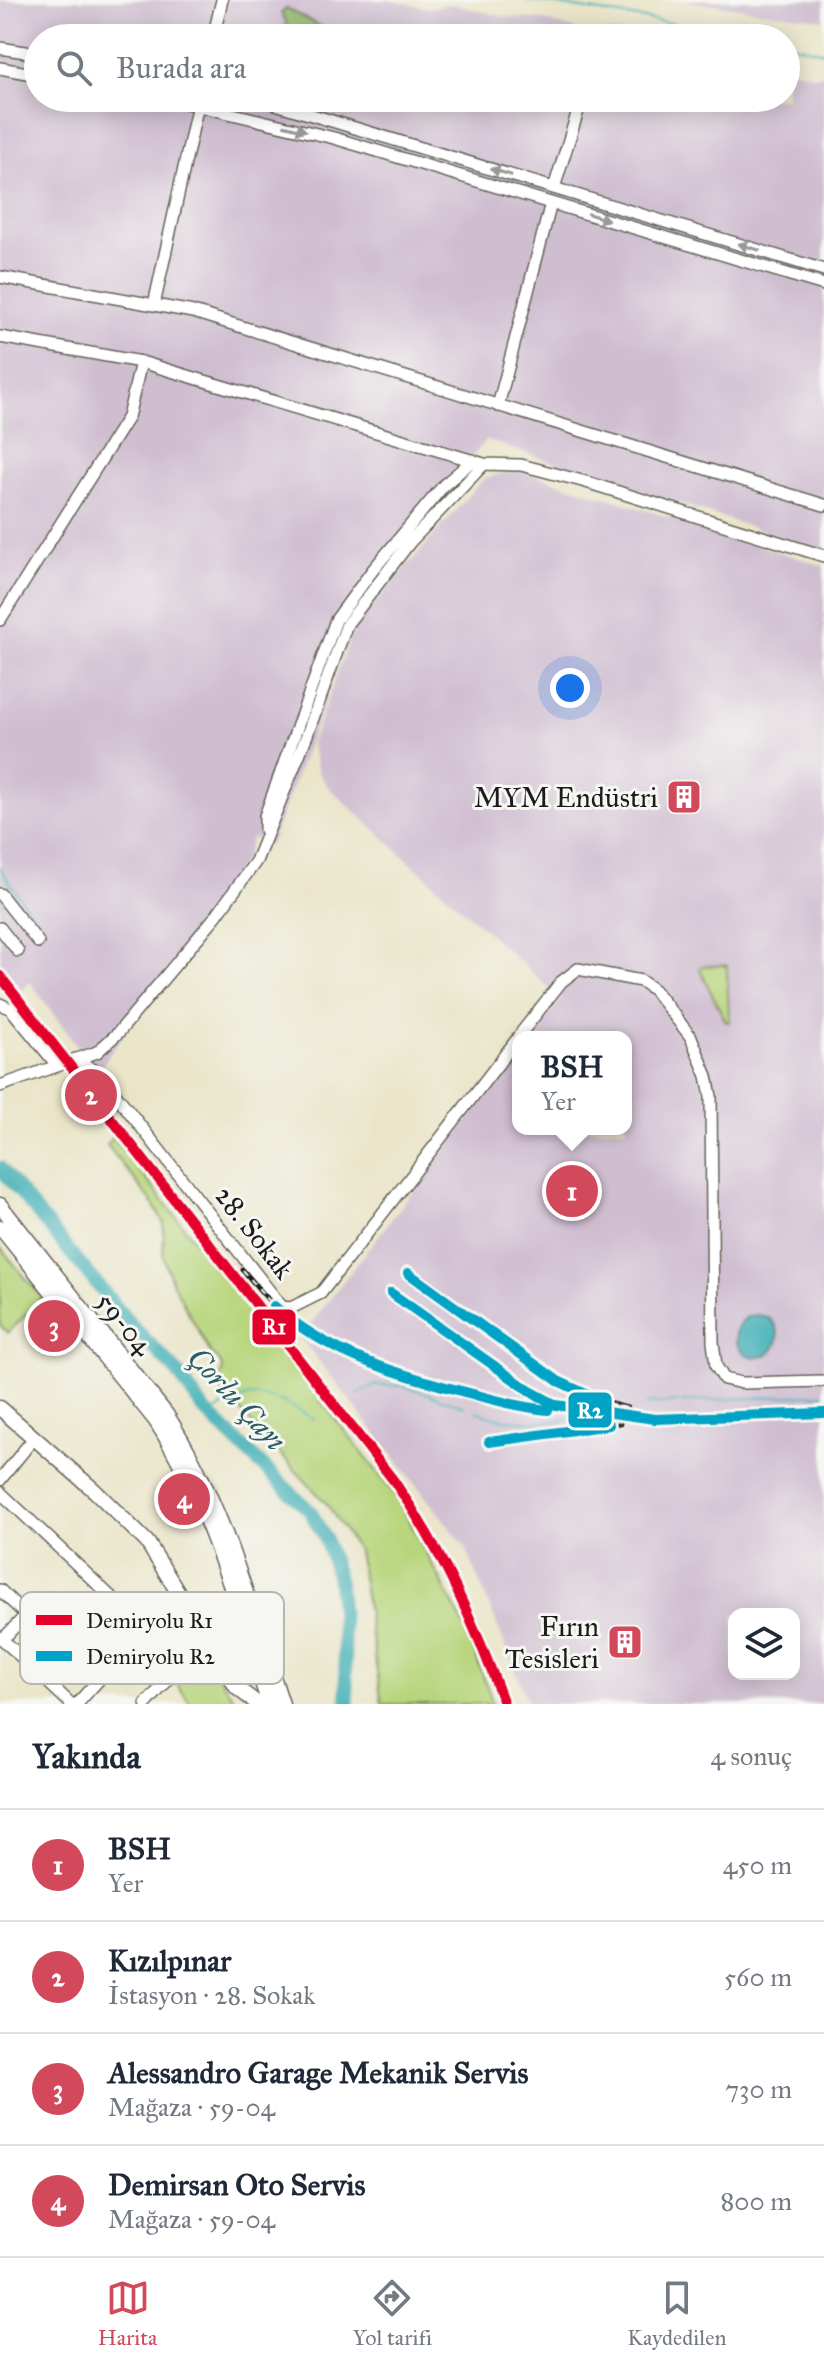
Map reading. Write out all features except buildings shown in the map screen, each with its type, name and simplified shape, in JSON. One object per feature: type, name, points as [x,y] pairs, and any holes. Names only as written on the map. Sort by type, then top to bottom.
[{"type":"main road","name":"59-04","points":[[0,1205],[166,1414],[193,1457],[226,1535],[245,1592]]},
{"type":"main road","name":"59-04","points":[[0,1227],[156,1421],[182,1463],[219,1551],[232,1592]]},
{"type":"main road","points":[[0,1408],[95,1491],[147,1542],[178,1591]]},
{"type":"main road","points":[[235,1684],[258,1704]]},
{"type":"main road","name":"59-04","points":[[262,1684],[269,1704]]},
{"type":"main road","name":"59-04","points":[[275,1684],[282,1704]]},
{"type":"street","points":[[216,24],[222,0]]},
{"type":"street","points":[[0,48],[24,52]]},
{"type":"street","points":[[0,68],[24,72]]},
{"type":"street","points":[[154,305],[196,112]]},
{"type":"street","points":[[230,112],[334,138],[824,285]]},
{"type":"street","points":[[302,112],[824,270]]},
{"type":"street","points":[[554,188],[578,112]]},
{"type":"street","points":[[498,406],[551,203]]},
{"type":"street","points":[[0,277],[193,312],[824,505]]},
{"type":"street","points":[[0,337],[141,362],[479,462],[521,465],[573,479],[824,556]]},
{"type":"street","points":[[0,620],[128,417],[141,362]]},
{"type":"street","points":[[0,1086],[97,1052],[143,1004],[233,894],[256,861],[307,735],[347,624],[410,542],[479,462]]},
{"type":"street","points":[[0,894],[38,942]]},
{"type":"street","points":[[0,928],[18,951]]},
{"type":"street","name":"28. Sokak","points":[[523,1031],[561,982],[578,969],[641,981],[672,1007],[691,1037],[711,1096],[713,1342],[716,1366],[724,1379],[742,1383],[824,1381]]},
{"type":"street","points":[[0,1004],[11,1009],[57,1065]]},
{"type":"street","name":"28. Sokak","points":[[75,1059],[99,1073],[282,1307],[291,1308],[321,1293],[512,1045]]},
{"type":"street","points":[[0,1480],[34,1438]]},
{"type":"street","points":[[0,1492],[106,1592]]},
{"type":"street","points":[[0,1590],[20,1609]]},
{"type":"street","points":[[20,1621],[2,1638],[20,1654]]},
{"type":"street","points":[[52,1684],[74,1704],[95,1684]]},
{"type":"street","points":[[146,1704],[164,1684]]},
{"type":"shaded area","points":[[0,0],[387,0],[428,8],[450,4],[505,17],[557,24],[24,24],[24,112],[800,112],[800,71],[815,76],[824,73],[824,551],[486,440],[392,556],[353,625],[270,845],[252,837],[245,858],[101,1067],[80,1050],[30,982],[20,991],[0,965]]},
{"type":"shaded area","points":[[682,0],[824,0],[824,20],[820,19]]},
{"type":"shaded area","points":[[515,469],[824,566],[824,1704],[529,1704],[466,1548],[300,1337],[512,1064],[512,1135],[632,1135],[632,1031],[537,1031],[561,999],[329,788],[319,774],[311,744],[355,625],[483,479]]},
{"type":"green space","points":[[287,8],[317,24],[287,24],[281,13]]},
{"type":"green space","points":[[727,965],[729,1022],[726,1022],[700,970],[701,966]]},
{"type":"green space","points":[[113,1137],[397,1497],[466,1629],[493,1704],[382,1704],[358,1551],[326,1503],[213,1382],[223,1372],[220,1361],[211,1354],[173,1284],[163,1256],[164,1224],[152,1202],[107,1145]]},
{"type":"green space","points":[[0,1247],[42,1298],[8,1333],[0,1325]]},
{"type":"green space","points":[[176,1684],[224,1684],[237,1704],[191,1704]]},
{"type":"water","points":[[757,1315],[772,1321],[778,1336],[772,1351],[757,1357],[742,1351],[736,1336],[742,1321]]},
{"type":"waterway","points":[[527,0],[676,24]]},
{"type":"waterway","points":[[800,46],[824,52]]},
{"type":"waterway","points":[[0,868],[41,929]]},
{"type":"waterway","name":"Çorlu Çayı","points":[[0,1168],[126,1319],[178,1373],[204,1410],[310,1511],[325,1538],[339,1582],[348,1704]]},
{"type":"waterway","points":[[357,1395],[375,1385],[404,1386],[464,1406]]},
{"type":"waterway","points":[[645,1404],[824,1394]]},
{"type":"waterway","points":[[209,1415],[238,1399],[262,1396],[314,1419]]},
{"type":"waterway","points":[[476,1411],[522,1421],[570,1420]]},
{"type":"railway","points":[[243,1270],[291,1322],[354,1358],[458,1392],[556,1410]]},
{"type":"railway","points":[[408,1273],[540,1370],[598,1399],[627,1408]]},
{"type":"railway","points":[[391,1293],[530,1391],[556,1405],[655,1419],[824,1413]]},
{"type":"railway","points":[[489,1442],[620,1423]]},
{"type":"rail line","name":"R1","points":[[0,976],[394,1481],[456,1589],[504,1704]]},
{"type":"rail line","name":"R2","points":[[408,1273],[558,1381],[601,1401]]},
{"type":"rail line","name":"R2","points":[[391,1293],[530,1391],[556,1405],[655,1419],[824,1413]]},
{"type":"rail line","name":"R2","points":[[274,1306],[313,1335],[355,1357],[422,1380],[548,1410]]},
{"type":"rail line","name":"R2","points":[[489,1442],[609,1425]]},
{"type":"place","name":"MYM Endüstri","points":[[684,797]]},
{"type":"place","name":"Kızılpınar","points":[[91,1095]]},
{"type":"place","name":"BSH","points":[[572,1191]]},
{"type":"place","name":"Alessandro Garage Mekanik Servis","points":[[54,1326]]},
{"type":"place","name":"Demirsan Oto Servis","points":[[184,1499]]},
{"type":"place","name":"Fırın Tesisleri","points":[[625,1642]]}]
